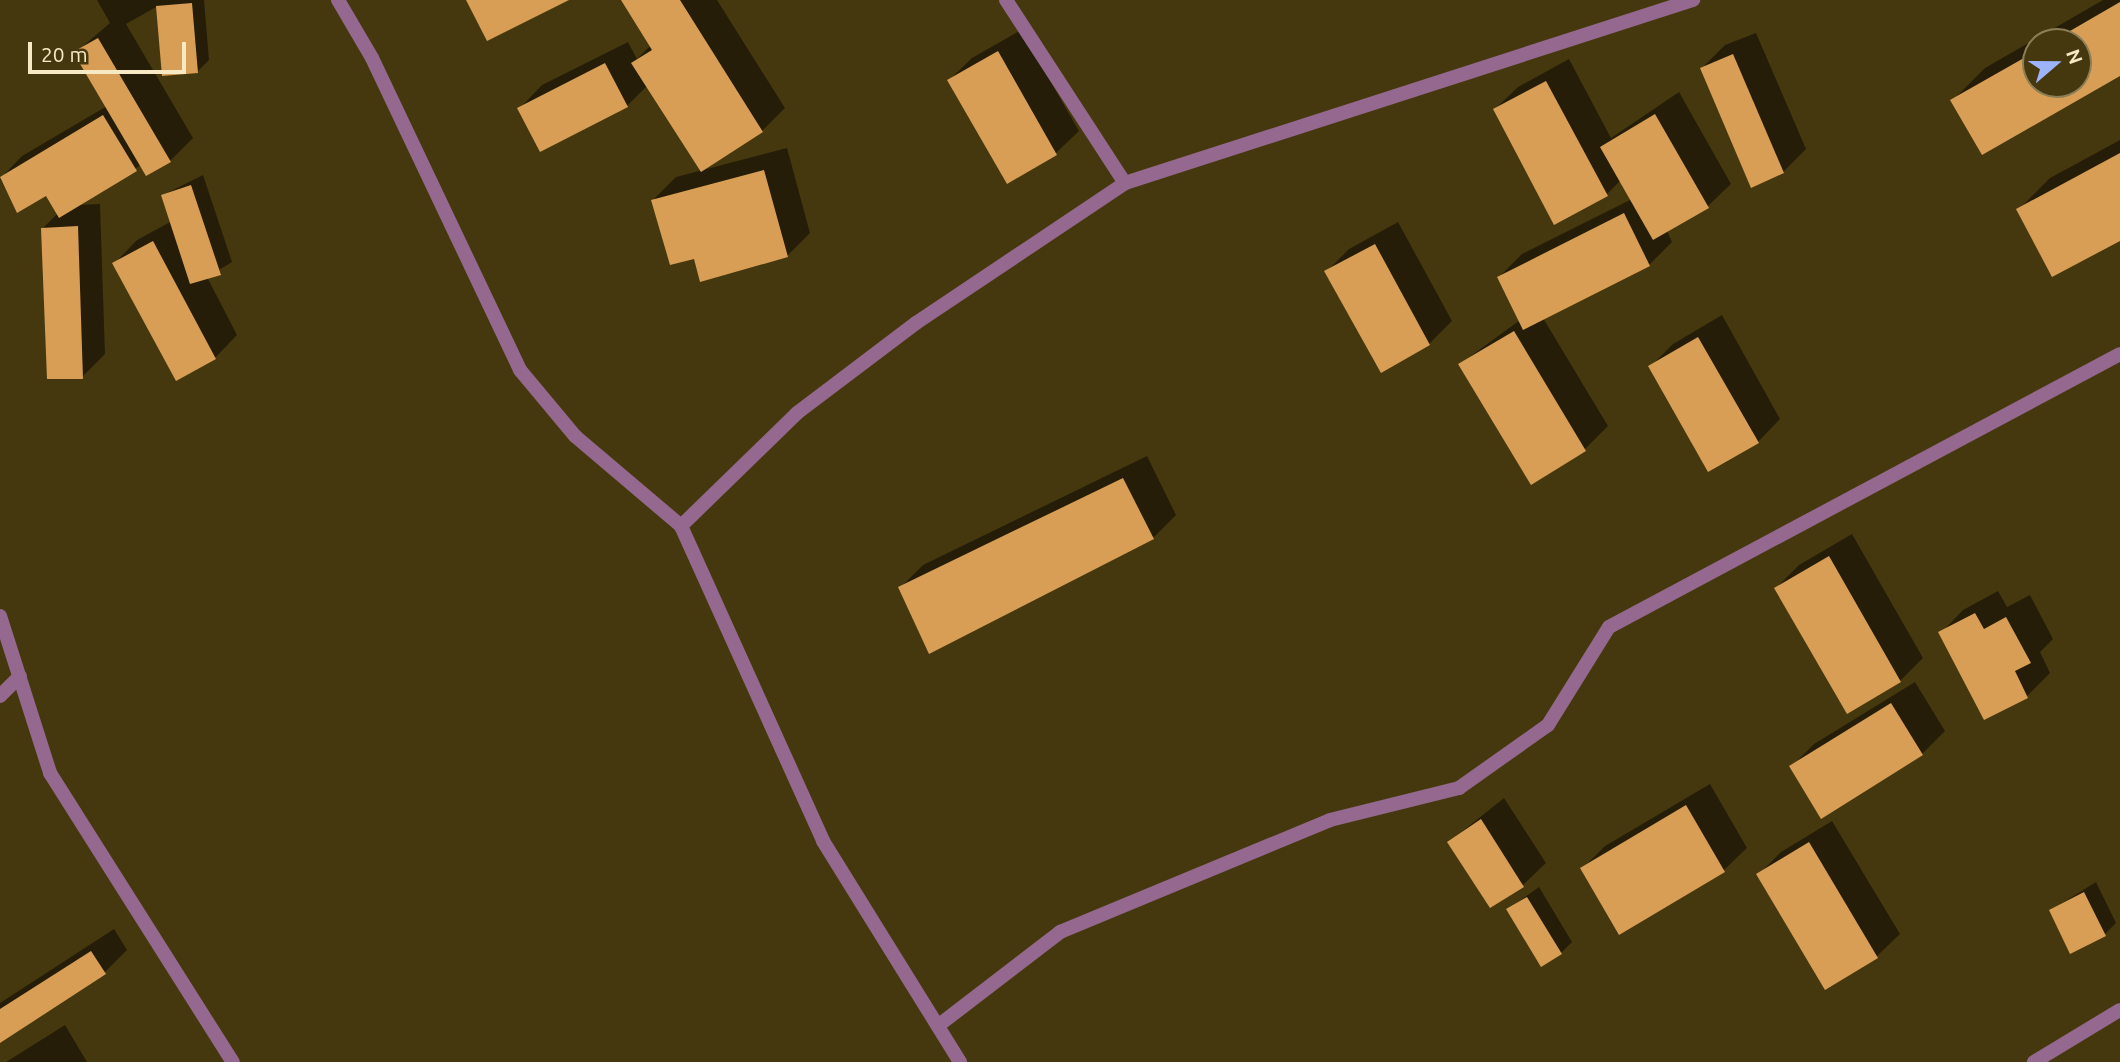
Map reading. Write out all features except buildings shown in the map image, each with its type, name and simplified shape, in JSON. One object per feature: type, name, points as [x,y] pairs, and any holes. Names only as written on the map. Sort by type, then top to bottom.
[{"type":"street","points":[[338,0],[373,58],[520,370],[575,436],[681,526],[822,841],[960,1062]]},
{"type":"street","points":[[1006,0],[1125,183]]},
{"type":"street","points":[[681,526],[797,413],[916,323],[1125,183],[1693,0]]},
{"type":"street","points":[[939,1025],[1060,932],[1330,820],[1459,788],[1548,725],[1609,627],[2120,354]]},
{"type":"street","points":[[0,615],[50,773],[233,1062]]},
{"type":"street","points":[[0,696],[20,676]]},
{"type":"street","points":[[2034,1062],[2120,1010]]}]
